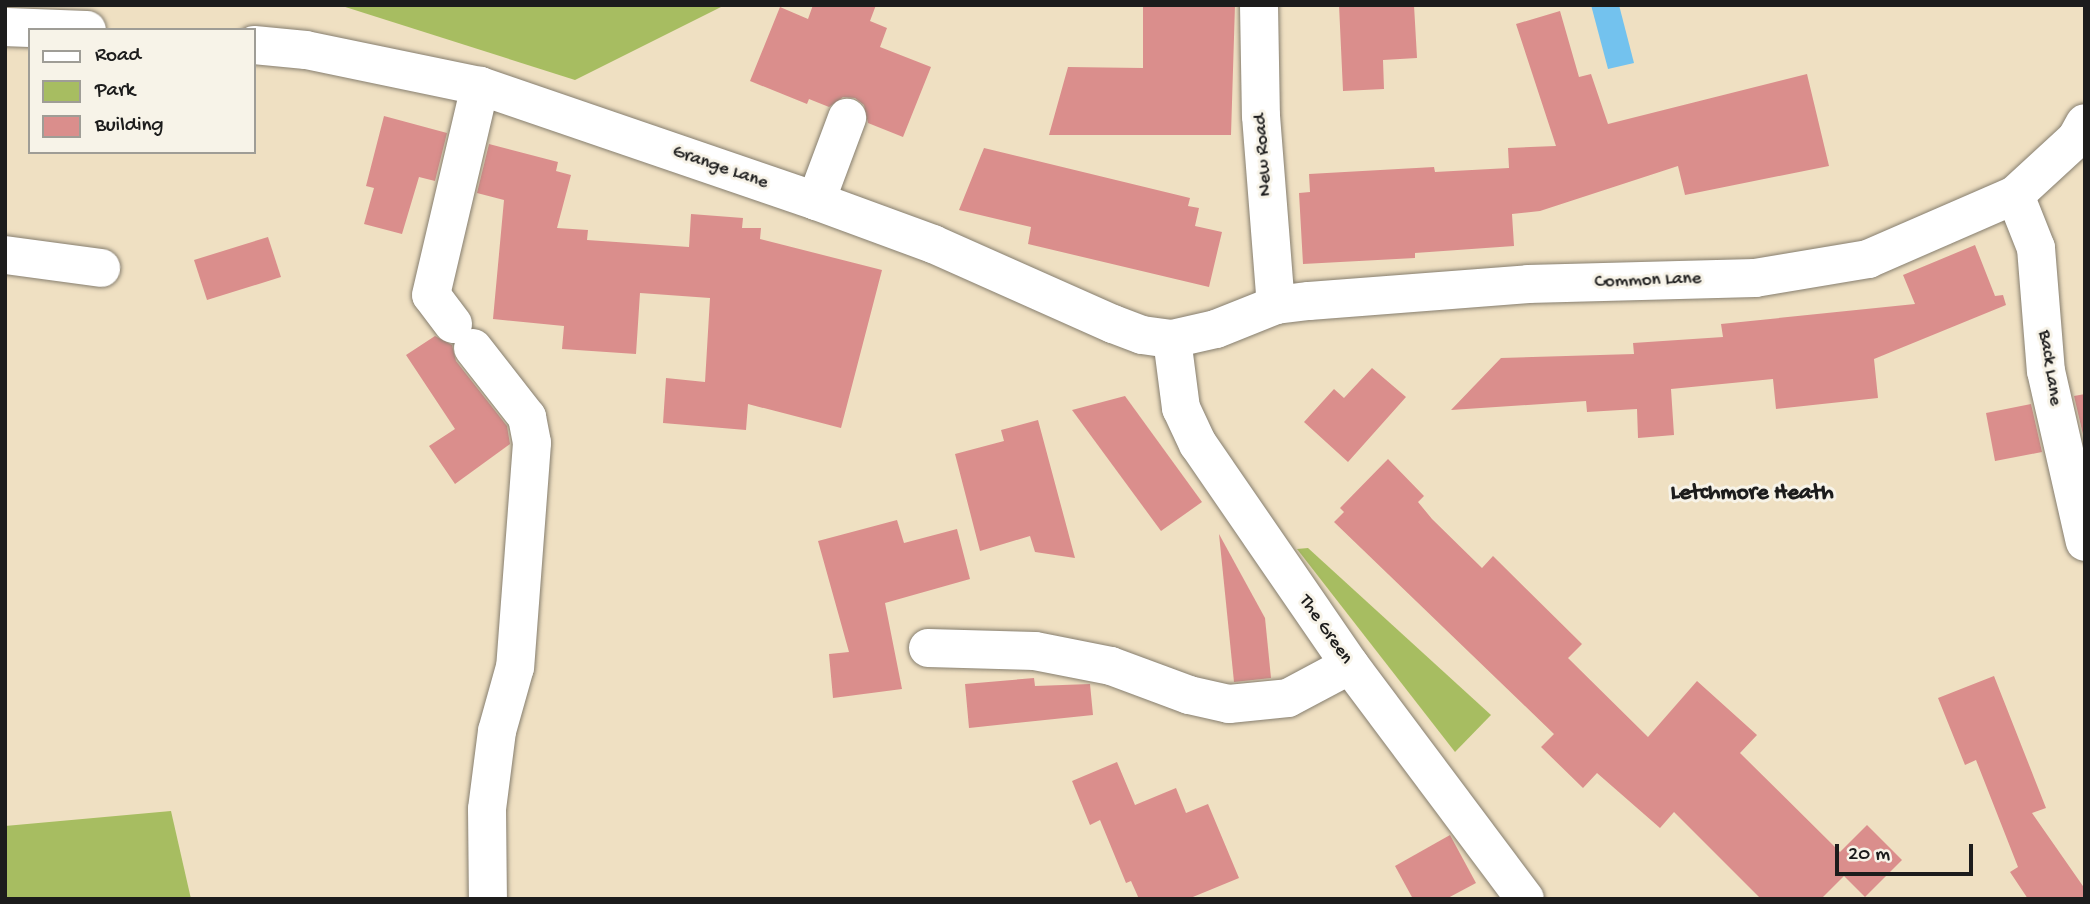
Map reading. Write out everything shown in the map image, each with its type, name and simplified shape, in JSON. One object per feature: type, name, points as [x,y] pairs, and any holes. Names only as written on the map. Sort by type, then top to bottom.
[{"type":"street","name":"New Road","points":[[1259,5],[1261,116],[1276,305]]},
{"type":"street","points":[[5,27],[32,28]]},
{"type":"street","name":"Grange Lane","points":[[256,45],[306,50],[480,86],[816,201],[933,244],[1113,324],[1142,335],[1172,339]]},
{"type":"street","points":[[480,86],[430,295],[527,417],[532,443],[515,667],[497,732],[487,809],[488,899]]},
{"type":"street","points":[[816,201],[847,118]]},
{"type":"street","name":"Common Lane","points":[[1172,339],[1216,329],[1276,305],[1528,284],[1755,278],[1816,271],[1868,259],[2015,195],[2076,139],[2085,123]]},
{"type":"street","name":"Back Lane","points":[[2015,195],[2036,248],[2046,371],[2083,525]]},
{"type":"street","points":[[5,255],[101,268]]},
{"type":"street","name":"The Green","points":[[1172,339],[1181,408],[1198,444],[1350,665],[1525,899]]},
{"type":"street","points":[[928,648],[1035,651],[1111,666],[1189,695],[1229,704],[1288,698],[1350,665]]},
{"type":"green space","points":[[339,5],[725,5],[575,80]]},
{"type":"green space","points":[[1308,548],[1491,715],[1455,752],[1297,549]]},
{"type":"green space","points":[[171,811],[191,899],[5,899],[5,826]]},
{"type":"water","points":[[1591,5],[1619,5],[1634,63],[1608,69]]},
{"type":"building","points":[[813,5],[876,5],[870,21],[887,28],[880,47],[931,67],[903,137],[868,123],[864,105],[855,98],[843,97],[829,107],[809,99],[807,104],[750,81],[780,7],[808,19]]},
{"type":"building","points":[[1143,5],[1235,5],[1231,135],[1049,135],[1068,67],[1143,68]]},
{"type":"building","points":[[1339,5],[1414,5],[1417,58],[1383,60],[1384,89],[1343,91]]},
{"type":"building","points":[[1560,11],[1579,77],[1591,74],[1608,124],[1807,74],[1829,166],[1685,195],[1678,166],[1540,211],[1512,214],[1514,246],[1415,253],[1415,258],[1303,264],[1299,193],[1310,192],[1309,174],[1434,167],[1435,172],[1509,168],[1508,148],[1556,146],[1516,24]]},
{"type":"building","points":[[384,116],[447,133],[435,181],[419,177],[402,234],[364,224],[374,188],[366,186]]},
{"type":"building","points":[[489,144],[558,162],[556,171],[571,175],[557,228],[588,230],[587,240],[689,247],[691,214],[743,218],[742,228],[761,228],[760,239],[882,270],[841,428],[748,404],[746,430],[663,423],[666,378],[705,382],[710,298],[640,293],[636,354],[562,349],[564,326],[493,319],[504,200],[477,193]]},
{"type":"building","points":[[984,148],[1190,198],[1188,206],[1199,208],[1195,226],[1222,232],[1209,287],[1028,244],[1031,227],[959,210]]},
{"type":"building","points":[[268,237],[281,277],[207,300],[194,260]]},
{"type":"building","points":[[1975,245],[1995,296],[2003,295],[2006,305],[1874,359],[1878,398],[1776,409],[1773,379],[1671,389],[1674,435],[1638,438],[1637,409],[1587,412],[1586,401],[1451,410],[1501,358],[1634,354],[1633,343],[1723,337],[1721,324],[1915,304],[1903,275]]},
{"type":"building","points":[[435,336],[452,345],[456,361],[507,426],[510,444],[455,484],[429,446],[455,429],[406,355]]},
{"type":"building","points":[[1372,368],[1406,397],[1348,462],[1304,422],[1334,389],[1344,398]]},
{"type":"building","points":[[2085,394],[2085,443],[2074,396]]},
{"type":"building","points":[[1125,396],[1202,502],[1161,531],[1072,410]]},
{"type":"building","points":[[2031,404],[2042,452],[1995,461],[1986,413]]},
{"type":"building","points":[[1038,420],[1075,558],[1035,552],[1030,536],[980,551],[955,454],[1004,441],[1001,430]]},
{"type":"building","points":[[1388,459],[1424,496],[1418,502],[1432,519],[1482,568],[1493,556],[1582,644],[1568,658],[1648,737],[1697,681],[1757,735],[1740,753],[1840,852],[1867,825],[1902,860],[1865,897],[1844,876],[1821,899],[1761,899],[1674,812],[1660,828],[1597,773],[1583,788],[1541,747],[1554,734],[1334,522],[1344,512],[1340,508]]},
{"type":"building","points":[[897,520],[904,543],[957,529],[970,579],[885,603],[902,689],[833,698],[829,654],[849,652],[818,541]]},
{"type":"building","points":[[1219,534],[1265,618],[1271,678],[1234,682]]},
{"type":"building","points":[[1994,676],[2046,808],[2032,813],[2085,889],[2085,899],[2028,899],[2010,872],[2018,867],[1976,760],[1965,765],[1938,698]]},
{"type":"building","points":[[1034,678],[1035,686],[1090,684],[1093,715],[969,728],[965,684]]},
{"type":"building","points":[[1117,762],[1135,805],[1176,788],[1186,813],[1208,804],[1239,878],[1188,899],[1139,899],[1131,881],[1126,883],[1100,820],[1090,825],[1072,781]]},
{"type":"building","points":[[1450,835],[1476,883],[1446,899],[1413,899],[1395,866]]},
{"type":"district","name":"Letchmore Heath","points":[[1752,494]]}]
